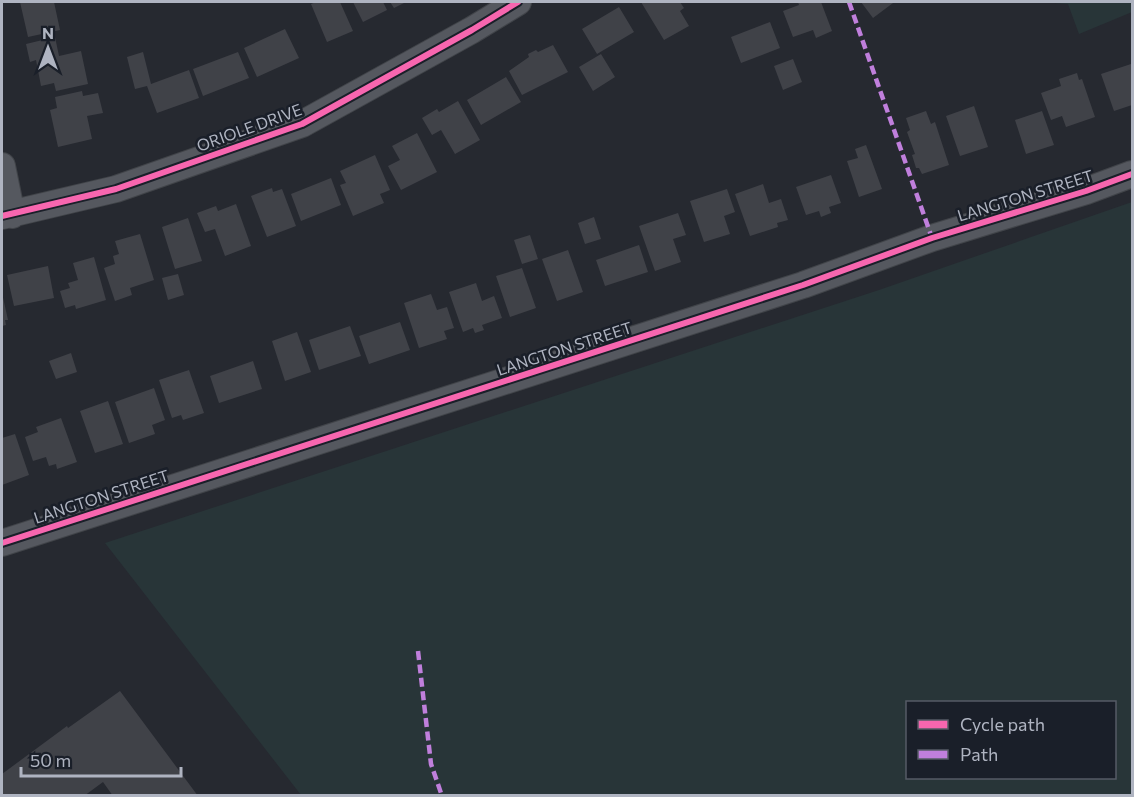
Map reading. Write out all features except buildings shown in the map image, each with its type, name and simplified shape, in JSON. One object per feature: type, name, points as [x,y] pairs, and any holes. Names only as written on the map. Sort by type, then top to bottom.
[{"type":"street","name":"ORIOLE DRIVE","points":[[7,215],[116,189],[302,124],[518,2]]},
{"type":"street","points":[[2,166],[7,215]]},
{"type":"street","name":"LANGTON STREET","points":[[2,543],[803,285],[932,238],[1086,191],[1132,174]]},
{"type":"shaded area","points":[[1042,2],[1132,2],[1132,12],[1079,34],[1068,4]]},
{"type":"shaded area","points":[[1132,202],[1132,795],[301,795],[105,543],[879,290]]},
{"type":"marked path","points":[[849,2],[932,238]]},
{"type":"marked path","points":[[418,651],[431,764],[442,796]]},
{"type":"cycle path","points":[[2,216],[116,189],[302,124],[518,2]]},
{"type":"cycle path","points":[[2,543],[803,285],[932,238],[1086,191],[1132,174]]}]
